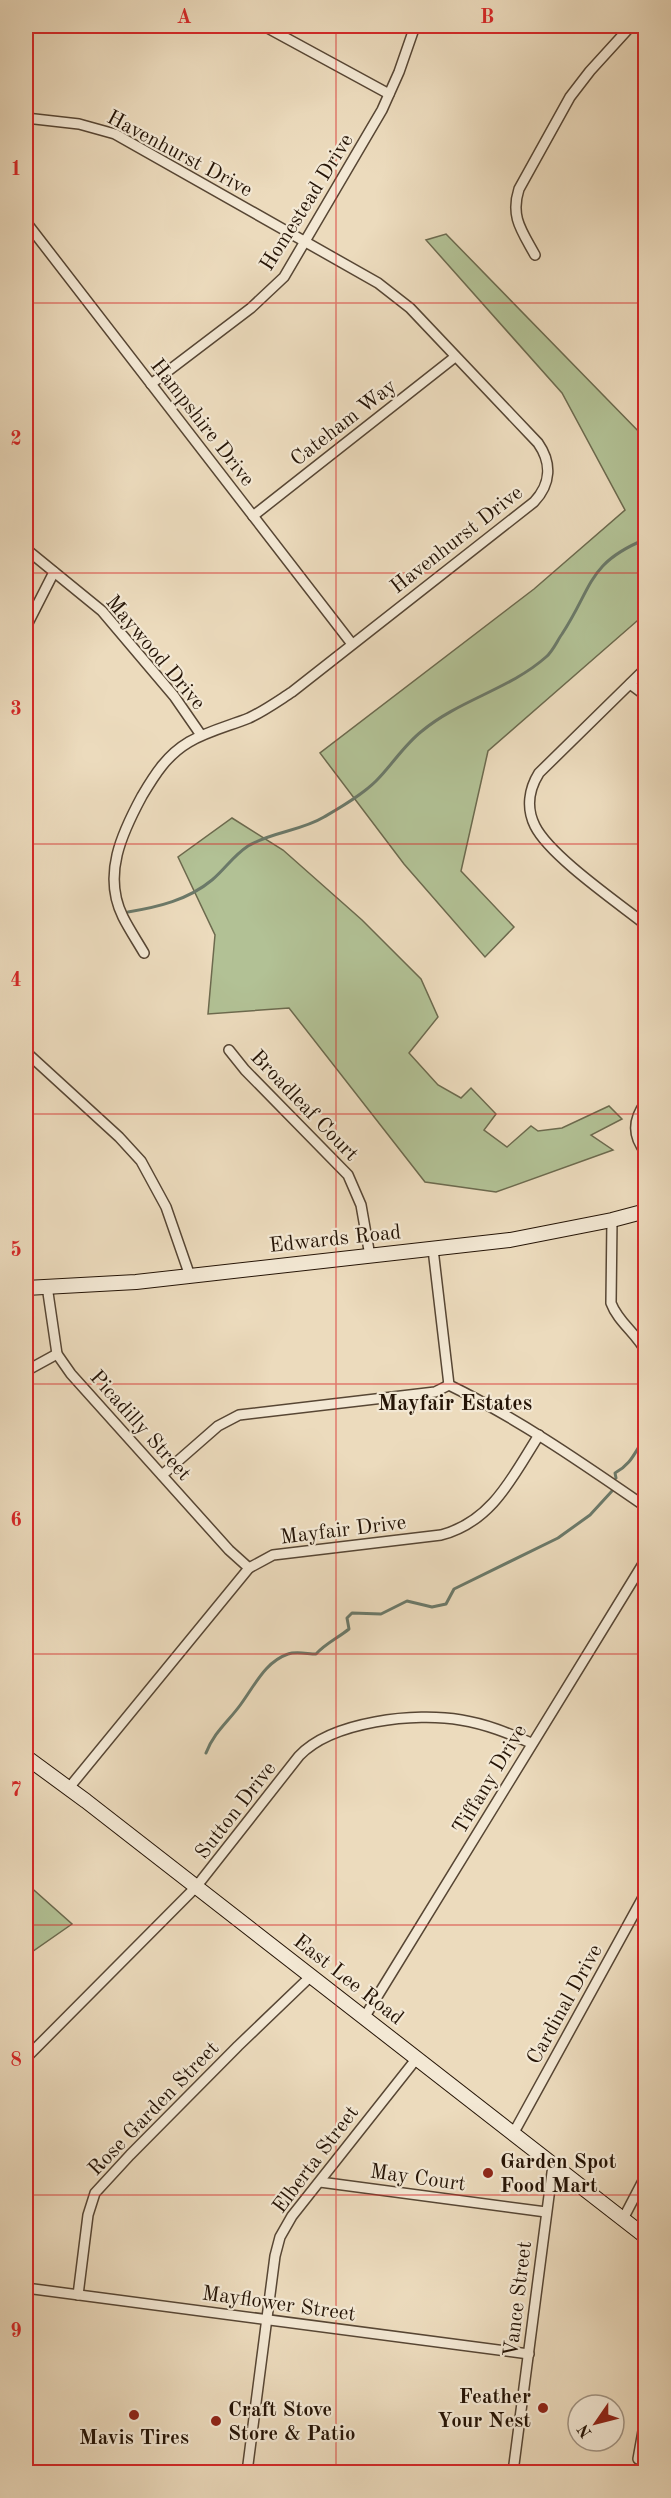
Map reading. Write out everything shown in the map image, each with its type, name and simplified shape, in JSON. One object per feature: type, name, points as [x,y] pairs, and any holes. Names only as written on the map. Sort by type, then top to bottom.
[{"type":"street","points":[[264,26],[389,94]]},
{"type":"street","name":"Homestead Drive","points":[[151,384],[251,308],[278,284],[369,135],[389,94],[415,26]]},
{"type":"street","points":[[535,255],[516,217],[516,200],[519,189],[570,97],[631,26]]},
{"type":"street","name":"Havenhurst Drive","points":[[26,127],[30,119],[79,124],[115,134],[396,295],[538,443],[548,465],[547,480],[534,502],[352,644],[272,706],[249,718],[201,735],[178,749],[159,768],[131,817],[117,849],[114,874],[117,901],[123,917],[144,953]]},
{"type":"street","name":"Hampshire Drive","points":[[26,222],[352,644]]},
{"type":"street","name":"Cateham Way","points":[[253,516],[455,357]]},
{"type":"street","name":"Maywood Drive","points":[[26,549],[90,600],[116,626],[174,696],[201,735]]},
{"type":"street","points":[[26,627],[54,572]]},
{"type":"street","points":[[645,668],[539,773],[530,794],[534,825],[553,849],[645,925]]},
{"type":"street","points":[[630,684],[645,696]]},
{"type":"street","name":"Broadleaf Court","points":[[229,1050],[245,1070],[348,1175],[361,1204],[370,1256]]},
{"type":"street","points":[[26,1052],[120,1137],[141,1161],[166,1207],[179,1238],[190,1276]]},
{"type":"street","points":[[645,1102],[638,1113],[635,1124],[636,1137],[645,1153]]},
{"type":"street","name":"Edwards Road","points":[[26,1288],[136,1282],[510,1240],[612,1220],[645,1211]]},
{"type":"street","points":[[612,1220],[611,1303],[617,1315],[637,1338],[645,1352]]},
{"type":"street","points":[[433,1249],[449,1385]]},
{"type":"street","name":"Picadilly Street","points":[[47,1287],[57,1354],[71,1374],[229,1550],[249,1568]]},
{"type":"street","points":[[26,1371],[57,1354]]},
{"type":"street","points":[[449,1385],[481,1400],[539,1435],[645,1507]]},
{"type":"street","points":[[162,1475],[218,1426],[239,1415],[435,1392],[449,1385]]},
{"type":"street","name":"Mayfair Drive","points":[[68,1789],[240,1575],[249,1568],[273,1555],[441,1535],[459,1530],[479,1518],[496,1501],[513,1479],[539,1435]]},
{"type":"street","name":"Tiffany Drive","points":[[364,2018],[645,1559]]},
{"type":"street","name":"Sutton Drive","points":[[26,2058],[196,1887],[299,1756],[323,1738],[372,1723],[435,1718],[482,1724],[531,1743]]},
{"type":"street","name":"East Lee Road","points":[[26,1757],[645,2237]]},
{"type":"street","name":"Cardinal Drive","points":[[513,2134],[645,1892]]},
{"type":"street","name":"Rose Garden Street","points":[[78,2295],[88,2215],[95,2193],[130,2155],[311,1976]]},
{"type":"street","name":"Elberta Street","points":[[247,2472],[275,2256],[280,2237],[292,2216],[417,2058]]},
{"type":"street","name":"Vance Street","points":[[513,2472],[553,2165]]},
{"type":"street","points":[[623,2219],[645,2175]]},
{"type":"street","name":"May Court","points":[[320,2182],[546,2212]]},
{"type":"street","name":"Mayflower Street","points":[[26,2288],[529,2354]]},
{"type":"street","points":[[639,2459],[645,2414]]},
{"type":"green space","points":[[446,234],[645,438],[645,614],[488,751],[461,871],[514,927],[485,957],[404,864],[320,753],[534,589],[625,510],[562,393],[426,240]]},
{"type":"green space","points":[[232,818],[283,850],[362,920],[421,979],[438,1017],[409,1053],[438,1085],[461,1098],[471,1088],[496,1114],[484,1130],[507,1147],[531,1126],[538,1131],[562,1128],[609,1106],[622,1119],[591,1135],[613,1150],[496,1192],[425,1182],[289,1008],[208,1014],[215,935],[178,857]]},
{"type":"green space","points":[[26,1883],[72,1924],[26,1956]]},
{"type":"waterway","points":[[128,912],[161,905],[193,893],[212,880],[248,846],[315,822],[358,796],[376,781],[404,749],[436,720],[517,678],[546,657],[555,646],[602,567],[612,557],[646,539]]},
{"type":"waterway","points":[[616,1478],[615,1473],[629,1461],[646,1436]]},
{"type":"waterway","points":[[206,1753],[217,1733],[261,1675],[280,1658],[295,1653],[316,1654],[349,1629],[347,1618],[352,1613],[381,1614],[407,1601],[432,1607],[446,1604],[454,1589],[558,1538],[590,1515],[612,1491]]},
{"type":"place","name":"Garden Spot Food Mart","points":[[488,2173]]},
{"type":"place","name":"Feather Your Nest","points":[[543,2408]]},
{"type":"place","name":"Mavis Tires","points":[[134,2415]]},
{"type":"place","name":"Craft Stove Store & Patio","points":[[216,2421]]},
{"type":"district","name":"Mayfair Estates","points":[[455,1402]]}]
